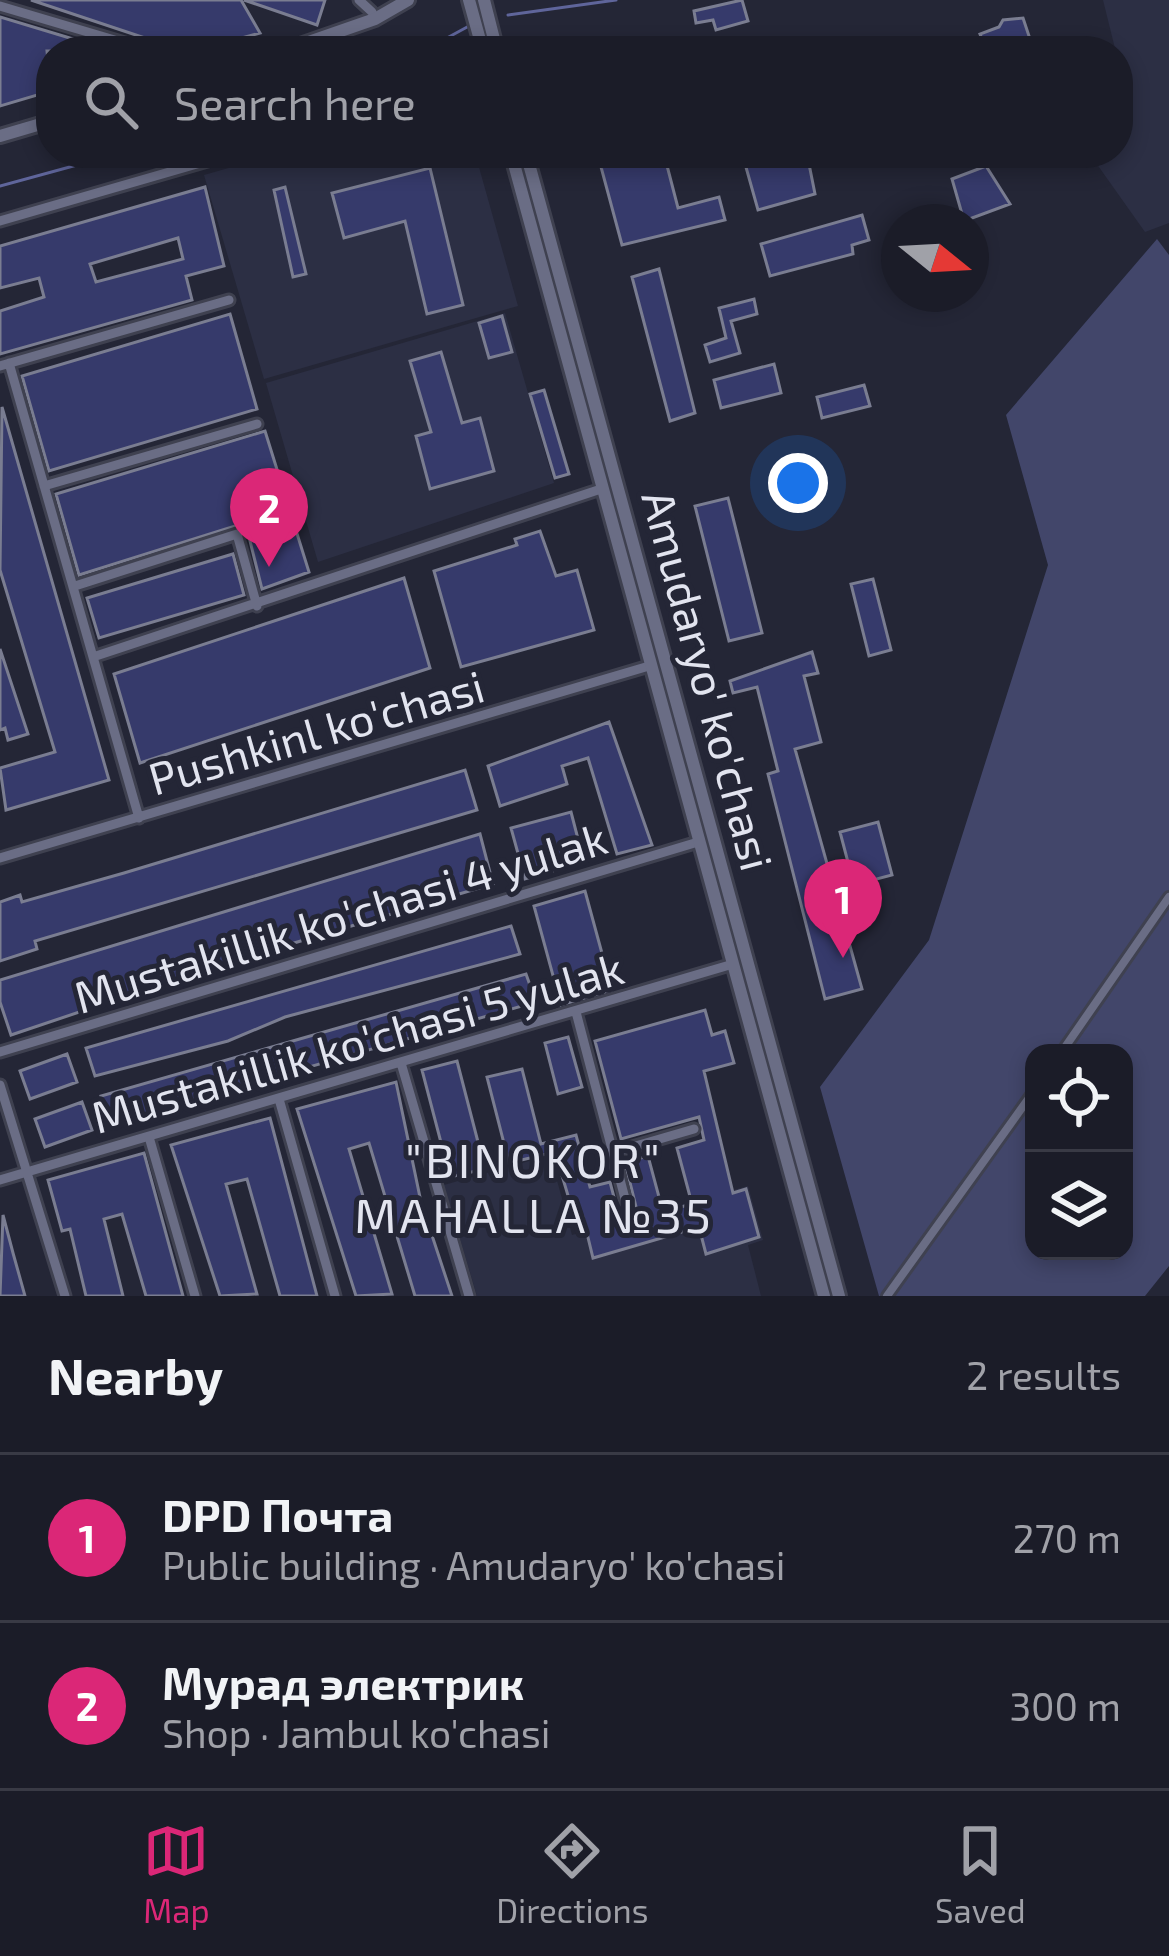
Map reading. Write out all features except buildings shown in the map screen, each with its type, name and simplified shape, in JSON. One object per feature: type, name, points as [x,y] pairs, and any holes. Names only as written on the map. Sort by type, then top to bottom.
[{"type":"street","points":[[359,0],[372,12]]},
{"type":"street","points":[[326,36],[375,19],[408,0]]},
{"type":"street","points":[[469,0],[479,36]]},
{"type":"street","points":[[484,0],[493,36]]},
{"type":"street","points":[[0,6],[101,36]]},
{"type":"street","points":[[0,136],[36,125]]},
{"type":"street","points":[[0,221],[184,168]]},
{"type":"street","points":[[515,168],[824,1296]]},
{"type":"street","name":"Amudaryo' ko'chasi","points":[[530,168],[839,1296]]},
{"type":"street","points":[[139,818],[75,586],[4,364],[229,300]]},
{"type":"street","points":[[44,486],[257,424]]},
{"type":"street","points":[[93,657],[601,489]]},
{"type":"street","points":[[75,586],[237,534],[257,606]]},
{"type":"street","points":[[650,666],[667,660]]},
{"type":"street","name":"Pushkinl ko'chasi","points":[[0,858],[650,666]]},
{"type":"street","name":"Mustakillik ko'chasi 4 yulak","points":[[0,1052],[698,842]]},
{"type":"street","points":[[1066,1044],[1169,897]]},
{"type":"street","name":"Mustakillik ko'chasi 5 yulak","points":[[0,1180],[733,964]]},
{"type":"street","points":[[576,1012],[628,1210]]},
{"type":"street","points":[[401,1063],[469,1296]]},
{"type":"street","points":[[0,1084],[65,1296]]},
{"type":"street","points":[[279,1099],[334,1296]]},
{"type":"street","points":[[887,1296],[1025,1104]]},
{"type":"street","points":[[615,1152],[694,1129]]},
{"type":"street","points":[[149,1137],[195,1296]]},
{"type":"shaded area","points":[[1103,0],[1169,0],[1169,223],[1145,232],[1100,168],[1133,168],[1133,36],[1112,36]]},
{"type":"shaded area","points":[[228,168],[479,168],[518,306],[264,379],[204,175]]},
{"type":"shaded area","points":[[1157,239],[1169,255],[1169,1266],[1145,1296],[879,1296],[820,1087],[929,940],[1048,565],[1006,415]]},
{"type":"shaded area","points":[[505,313],[554,483],[318,562],[266,383]]},
{"type":"shaded area","points":[[550,1155],[572,1235],[748,1186],[763,1240],[748,1245],[761,1296],[477,1296],[444,1185]]},
{"type":"waterway","points":[[508,15],[616,0]]},
{"type":"waterway","points":[[451,36],[469,26]]},
{"type":"waterway","points":[[0,186],[66,168]]},
{"type":"place","name":"Мурад электрик","points":[[269,567]]},
{"type":"place","name":"DPD Почта","points":[[843,958]]},
{"type":"district","name":"\"BINOKOR\" MAHALLA №35","points":[[534,1186]]}]
